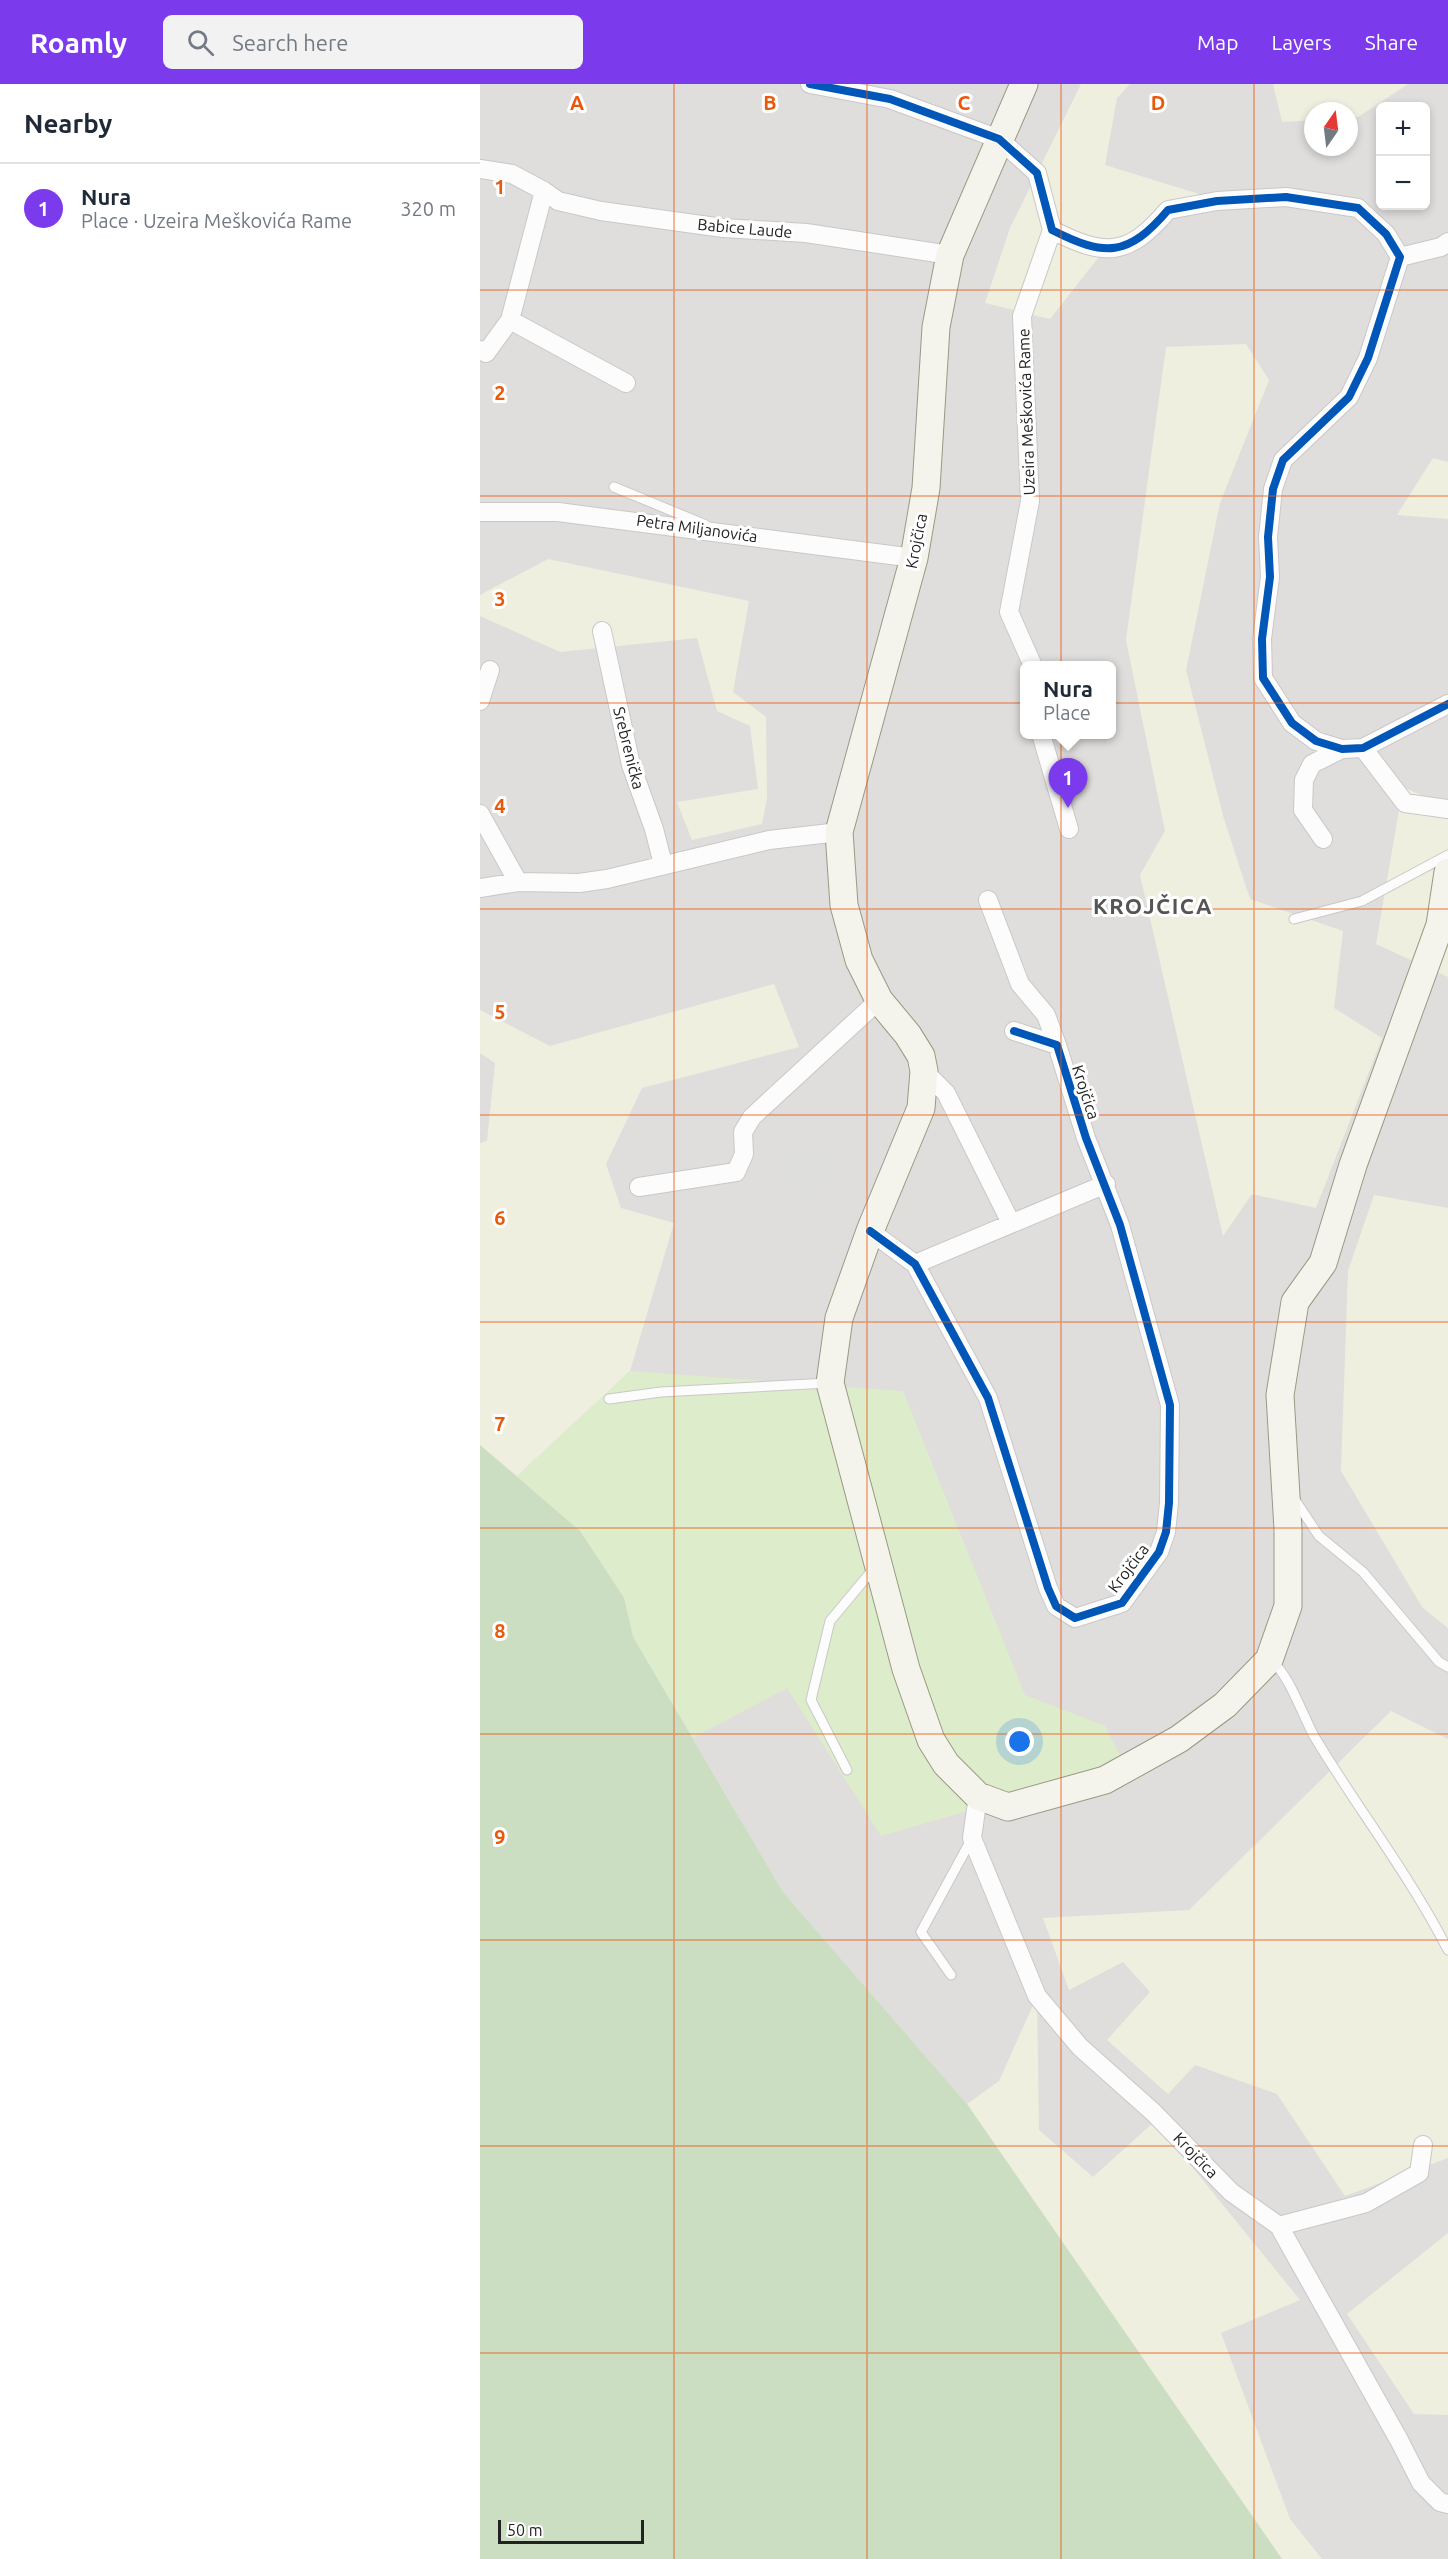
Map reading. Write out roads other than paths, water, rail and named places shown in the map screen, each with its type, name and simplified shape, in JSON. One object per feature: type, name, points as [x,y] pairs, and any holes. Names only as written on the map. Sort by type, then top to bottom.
[{"type":"main road","name":"Krojčica","points":[[1024,84],[950,255],[936,327],[928,465],[914,558],[839,832],[844,905],[859,960],[879,1000],[908,1035],[921,1056],[924,1071],[921,1108],[870,1231],[839,1318],[830,1383],[906,1669],[931,1740],[946,1764],[978,1796],[1008,1807],[1105,1780],[1179,1739],[1232,1698],[1269,1660],[1287,1606],[1286,1486],[1280,1395],[1295,1302],[1323,1263],[1353,1164],[1440,925],[1448,872]]},
{"type":"street","points":[[810,84],[890,99],[999,139],[1037,173],[1052,230],[1083,246],[1121,248],[1148,234],[1168,210],[1217,201],[1286,197],[1358,208],[1386,234],[1400,257],[1368,358],[1349,397],[1283,460],[1273,489],[1268,537],[1270,577],[1262,639],[1263,678],[1292,723],[1316,741],[1342,749],[1363,748],[1448,704]]},
{"type":"street","name":"Babice Laude","points":[[480,169],[513,174],[544,190],[558,201],[601,212],[723,228],[806,233],[950,255]]},
{"type":"street","points":[[482,356],[510,320],[544,190]]},
{"type":"street","name":"Uzeira Meškovića Rame","points":[[1031,661],[1009,612],[1030,501],[1022,316],[1052,230]]},
{"type":"street","points":[[1400,257],[1441,247],[1448,242]]},
{"type":"street","points":[[510,320],[626,383]]},
{"type":"street","name":"Petra Miljanovića","points":[[480,512],[558,512],[722,531],[914,558]]},
{"type":"street","name":"Srebrenička","points":[[602,631],[631,765],[654,829],[663,864]]},
{"type":"street","points":[[480,701],[490,670]]},
{"type":"street","points":[[1042,739],[1069,829]]},
{"type":"street","points":[[1363,748],[1405,803],[1448,809]]},
{"type":"street","points":[[1323,839],[1304,810],[1304,780],[1312,764],[1342,749]]},
{"type":"street","points":[[480,814],[518,882]]},
{"type":"street","points":[[480,888],[518,882],[579,883],[641,872],[663,864],[769,840],[839,832]]},
{"type":"street","name":"Krojčica","points":[[870,1231],[915,1264],[988,1398],[1056,1606],[1075,1618],[1122,1603],[1159,1552],[1166,1532],[1171,1453],[1170,1405],[1120,1224],[1086,1138],[1047,1015],[1020,984],[988,900]]},
{"type":"street","points":[[639,1187],[736,1172],[744,1154],[742,1132],[765,1104],[879,1000]]},
{"type":"street","points":[[1014,1031],[1057,1045]]},
{"type":"street","points":[[924,1071],[946,1093],[1011,1223]]},
{"type":"street","points":[[915,1264],[1106,1185]]},
{"type":"street","points":[[972,1838],[978,1796]]},
{"type":"street","name":"Krojčica","points":[[972,1838],[1037,1996],[1080,2047],[1154,2112],[1231,2192],[1279,2226],[1399,2440],[1420,2483],[1440,2502],[1448,2504]]},
{"type":"street","points":[[1279,2226],[1366,2203],[1419,2173],[1423,2145]]},
{"type":"lane","points":[[614,487],[722,531]]},
{"type":"lane","points":[[1294,919],[1362,901],[1448,855]]},
{"type":"lane","points":[[609,1399],[661,1392],[830,1383]]},
{"type":"lane","points":[[1286,1486],[1318,1536],[1363,1572],[1439,1662],[1448,1667]]},
{"type":"lane","points":[[847,1770],[811,1700],[830,1621],[878,1563]]},
{"type":"lane","points":[[1269,1660],[1284,1674],[1314,1736],[1407,1877],[1448,1950]]},
{"type":"lane","points":[[951,1975],[921,1932],[972,1838]]},
{"type":"place","name":"Nura","points":[[1068,808]]},
{"type":"district","name":"KROJČICA","points":[[1153,905]]}]
